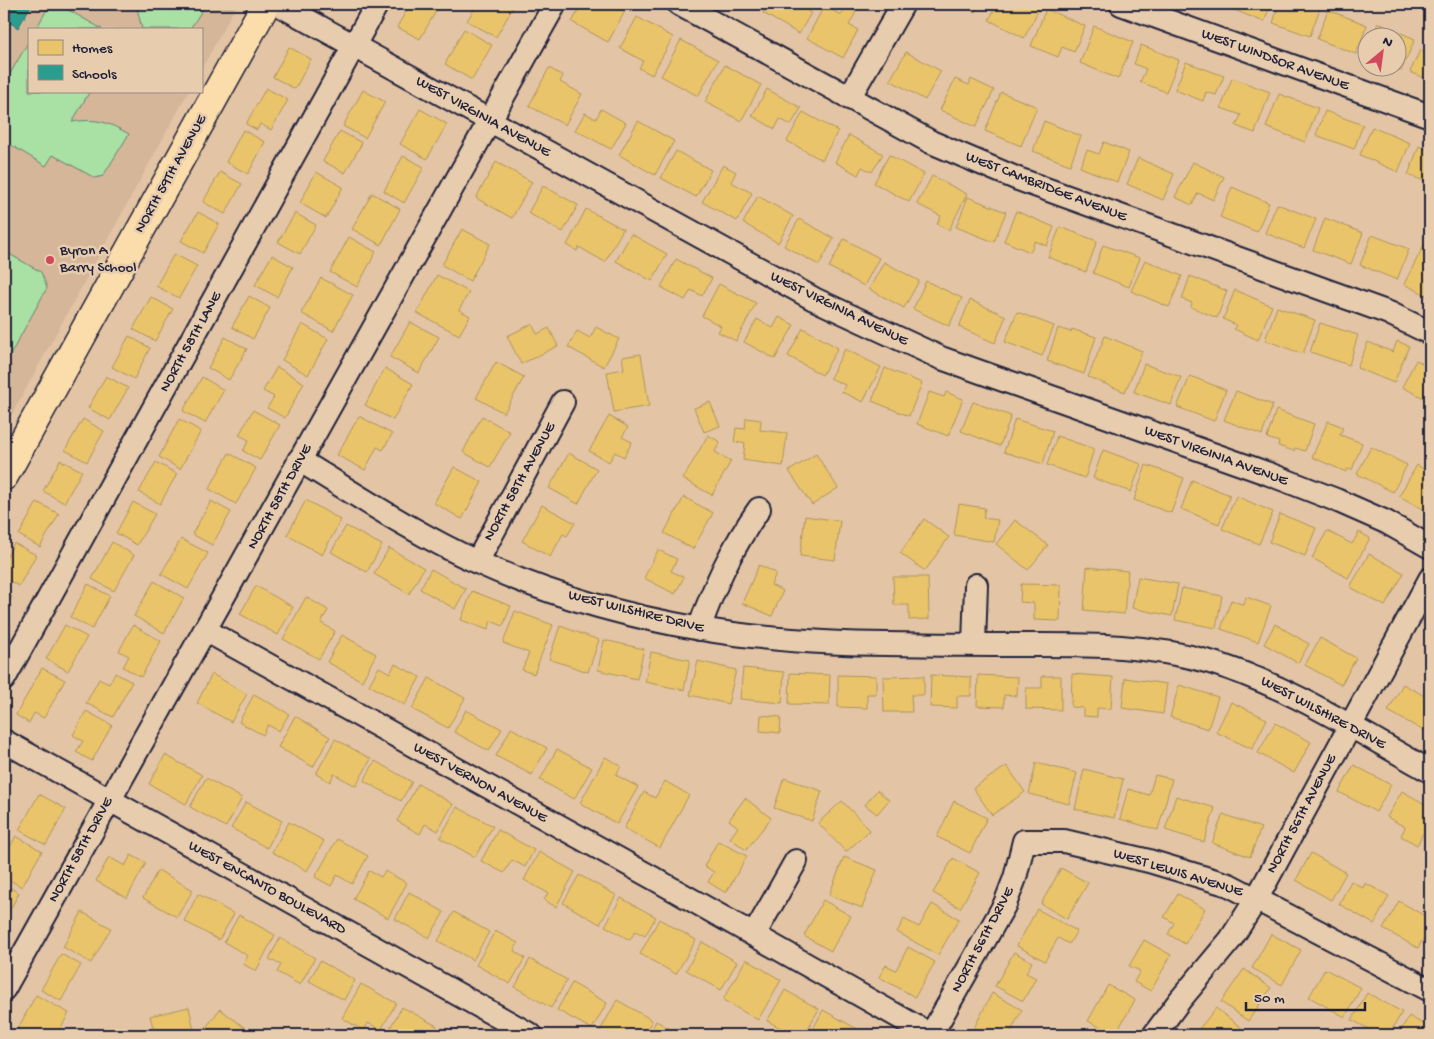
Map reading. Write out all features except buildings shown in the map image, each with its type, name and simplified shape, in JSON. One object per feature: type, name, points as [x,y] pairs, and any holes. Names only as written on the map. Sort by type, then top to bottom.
[{"type":"main road","name":"NORTH 59TH AVENUE","points":[[4,476],[266,4]]},
{"type":"street","name":"WEST VIRGINIA AVENUE","points":[[278,4],[814,300],[941,358],[1269,474],[1377,519],[1430,547]]},
{"type":"street","name":"NORTH 58TH LANE","points":[[4,679],[377,4]]},
{"type":"street","name":"NORTH 58TH DRIVE","points":[[4,989],[555,4]]},
{"type":"street","name":"WEST CAMBRIDGE AVENUE","points":[[679,4],[931,142],[1018,179],[1389,313],[1430,333]]},
{"type":"street","points":[[849,98],[903,4]]},
{"type":"street","name":"WEST WINDSOR AVENUE","points":[[1121,4],[1430,116]]},
{"type":"street","name":"NORTH 58TH AVENUE","points":[[477,562],[563,402]]},
{"type":"street","name":"WEST WILSHIRE DRIVE","points":[[300,460],[381,509],[477,562],[580,601],[699,629],[783,640],[853,645],[1102,645],[1159,651],[1208,661],[1264,681],[1430,771]]},
{"type":"street","points":[[699,629],[717,579],[743,532],[759,510]]},
{"type":"street","name":"NORTH 56TH AVENUE","points":[[1154,1035],[1180,1000],[1231,939],[1257,898],[1430,578]]},
{"type":"street","points":[[974,644],[976,585]]},
{"type":"street","name":"WEST VERNON AVENUE","points":[[205,630],[931,1035]]},
{"type":"street","name":"WEST ENCANTO BOULEVARD","points":[[4,741],[530,1035]]},
{"type":"street","name":"WEST LEWIS AVENUE","points":[[1024,841],[1064,841],[1150,861],[1229,885],[1430,990]]},
{"type":"street","name":"NORTH 56TH DRIVE","points":[[931,1035],[1005,904],[1015,878],[1024,841]]},
{"type":"street","points":[[754,935],[796,861]]},
{"type":"shaded area","name":"Byron A Barry School","points":[[4,4],[237,4],[202,68],[202,28],[28,28],[28,92],[188,92],[4,429]]},
{"type":"green space","points":[[50,4],[58,4],[100,28],[37,28]]},
{"type":"green space","points":[[136,4],[206,4],[191,28],[142,28]]},
{"type":"green space","points":[[28,43],[28,92],[89,92],[72,122],[89,120],[102,122],[129,134],[103,176],[95,178],[53,155],[46,166],[4,141],[4,84]]},
{"type":"green space","points":[[4,251],[41,272],[47,288],[4,366]]},
{"type":"place","name":"Byron A Barry School","points":[[50,260]]}]
